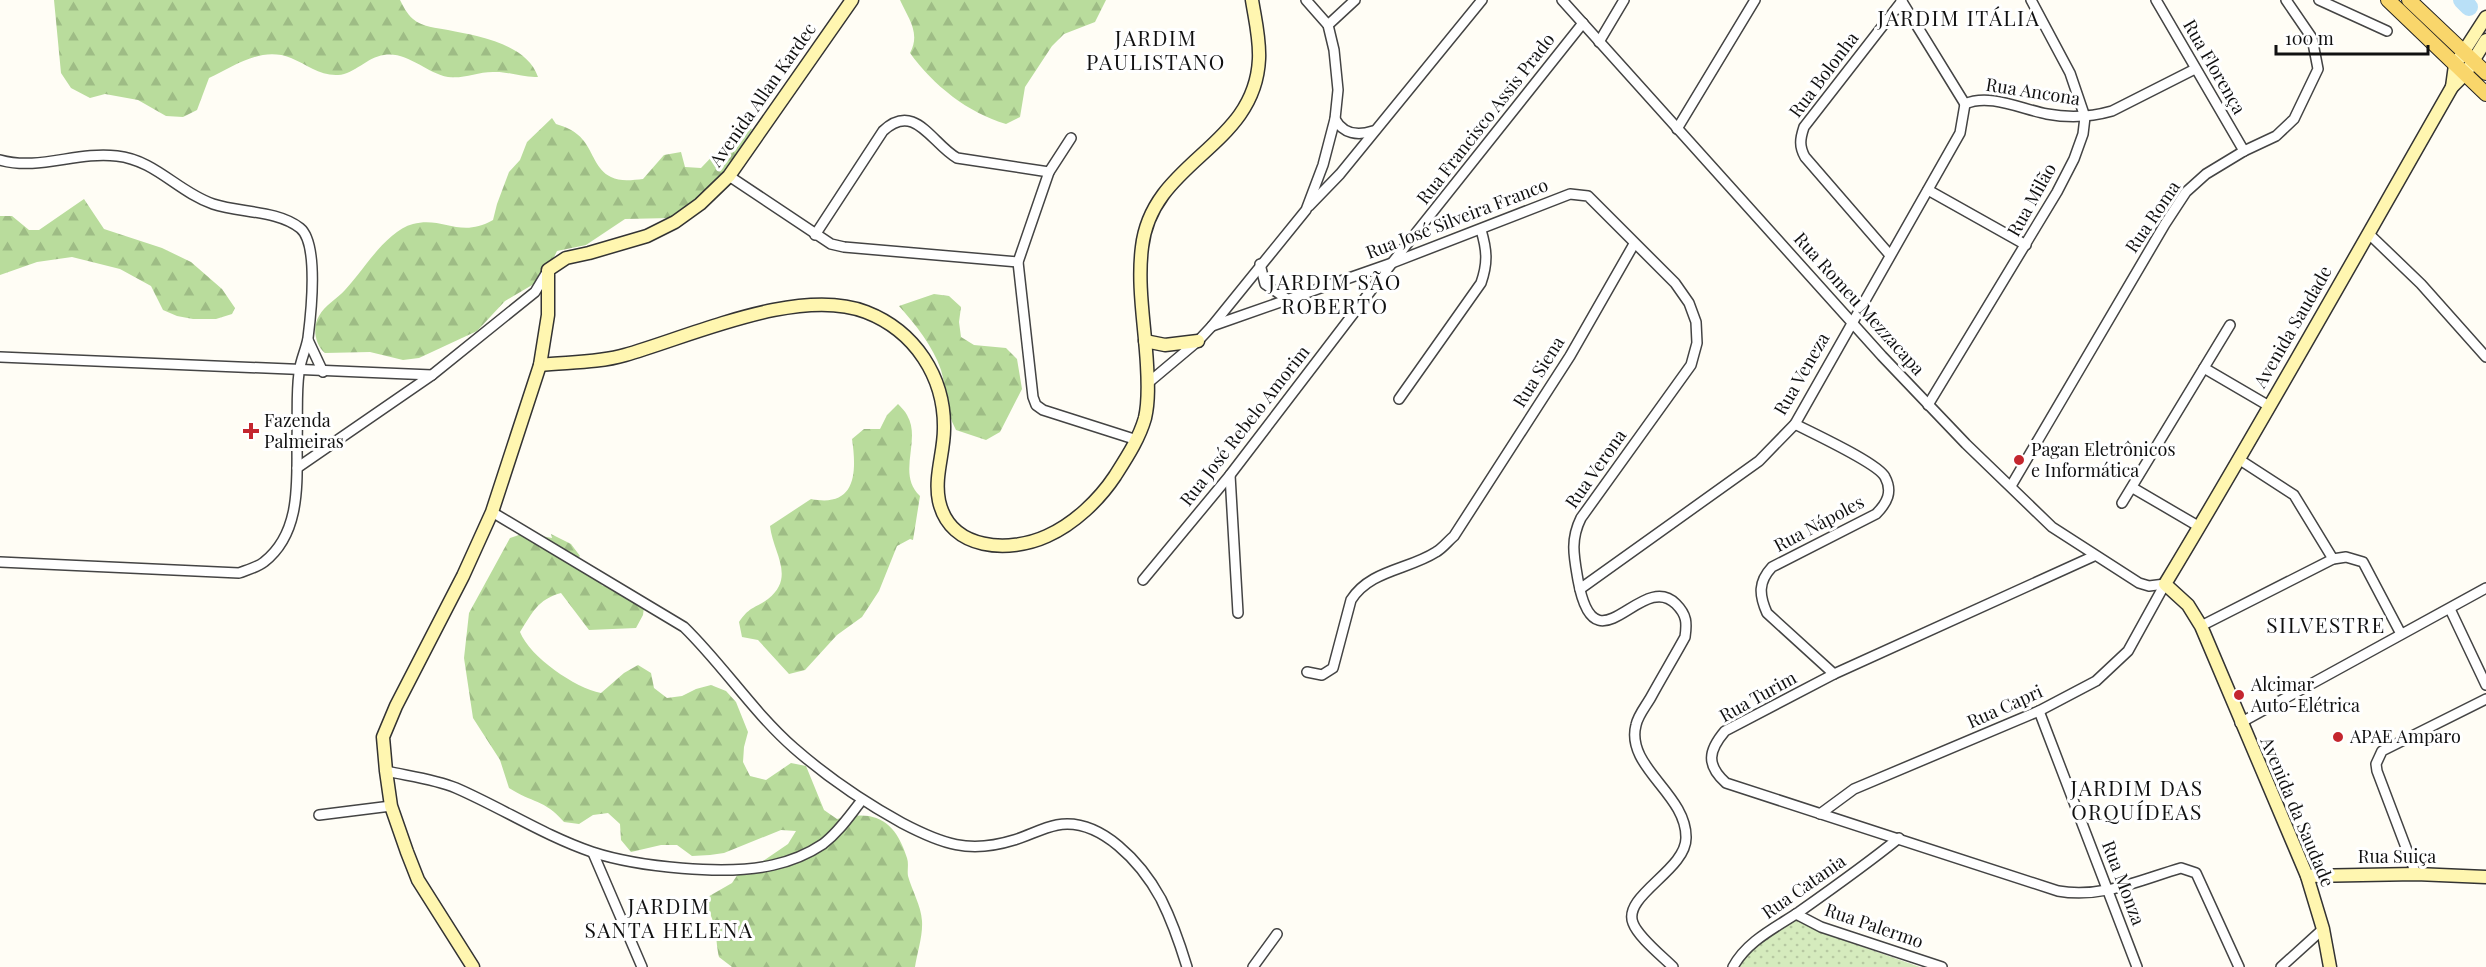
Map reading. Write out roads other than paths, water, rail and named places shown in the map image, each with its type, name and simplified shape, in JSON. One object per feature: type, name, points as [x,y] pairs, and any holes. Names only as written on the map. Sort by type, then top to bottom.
[{"type":"main road","points":[[2388,0],[2486,94]]},
{"type":"main road","points":[[2409,0],[2474,49],[2486,73]]},
{"type":"street","name":"Avenida Allan Kardec","points":[[548,270],[566,258],[647,236],[675,222],[700,204],[729,176],[852,0]]},
{"type":"street","points":[[540,365],[620,357],[776,309],[809,303],[839,305],[865,311],[889,322],[909,339],[926,360],[941,391],[945,430],[937,481],[939,502],[946,518],[959,533],[977,543],[1002,547],[1032,543],[1066,528],[1107,488],[1137,440],[1146,414],[1148,383],[1140,285],[1142,247],[1148,220],[1158,199],[1174,180],[1229,130],[1243,113],[1255,83],[1259,57],[1251,0]]},
{"type":"street","points":[[1306,0],[1328,25],[1334,50],[1338,90],[1335,119],[1323,165],[1306,210]]},
{"type":"street","points":[[1328,25],[1355,0]]},
{"type":"street","points":[[1148,383],[1198,341],[1212,326],[1260,264],[1340,174],[1482,0]]},
{"type":"street","name":"Rua Romeu Mezzacapa","points":[[1562,0],[1928,405],[2052,527],[2139,583],[2149,586],[2165,584]]},
{"type":"street","points":[[1599,42],[1624,0]]},
{"type":"street","points":[[1677,129],[1755,0]]},
{"type":"street","points":[[1902,0],[1965,104]]},
{"type":"street","name":"Rua Bolonha","points":[[1889,254],[1804,158],[1800,148],[1800,138],[1804,127],[1902,0]]},
{"type":"street","points":[[2031,0],[2070,73],[2085,117]]},
{"type":"street","name":"Rua Florença","points":[[2156,0],[2244,151]]},
{"type":"street","name":"Rua Roma","points":[[2011,486],[2165,224],[2187,192],[2206,174],[2244,151],[2276,136],[2294,119],[2318,69],[2312,38],[2286,0]]},
{"type":"street","points":[[2319,0],[2387,31]]},
{"type":"street","points":[[2460,69],[2474,49],[2486,17]]},
{"type":"street","name":"Rua Francisco Assis Prado","points":[[1392,263],[1583,23]]},
{"type":"street","name":"Rua Ancona","points":[[1965,104],[1980,99],[2049,114],[2085,117],[2112,111],[2195,69]]},
{"type":"street","name":"Avenida Saudade","points":[[2165,584],[2240,460],[2452,87],[2460,69]]},
{"type":"street","name":"Rua Veneza","points":[[1580,589],[1759,461],[1795,424],[1889,254],[1960,133],[1965,104]]},
{"type":"street","name":"Rua Milão","points":[[1928,405],[2026,244],[2074,159],[2083,134],[2085,117]]},
{"type":"street","points":[[1335,119],[1340,127],[1353,133],[1363,134],[1373,131]]},
{"type":"street","points":[[815,235],[883,131],[892,123],[903,120],[914,122],[934,136],[949,153],[957,158],[1049,172]]},
{"type":"street","points":[[1071,138],[1049,172],[1018,262],[1033,397],[1036,405],[1043,410],[1137,440]]},
{"type":"street","points":[[0,160],[36,164],[94,155],[134,159],[148,165],[204,200],[286,220],[301,229],[308,239],[313,259],[308,339],[299,371],[297,468],[293,522],[284,542],[263,563],[240,573],[0,562]]},
{"type":"street","points":[[1323,165],[1327,171],[1340,174]]},
{"type":"street","points":[[729,176],[831,244],[1018,262]]},
{"type":"street","points":[[1928,190],[2026,244]]},
{"type":"street","name":"Rua José Silveira Franco","points":[[1212,326],[1392,263],[1570,194],[1579,193]]},
{"type":"street","name":"Rua Verona","points":[[1579,193],[1588,196],[1675,283],[1689,303],[1696,322],[1697,343],[1691,365],[1581,518],[1575,529],[1573,548],[1580,589],[1585,606],[1592,618],[1611,621],[1647,598],[1660,597],[1673,600],[1683,611],[1687,621],[1685,637],[1636,723],[1633,740],[1638,753],[1671,797],[1682,817],[1687,837],[1684,851],[1678,861],[1638,901],[1632,911],[1632,921],[1637,931],[1673,967]]},
{"type":"street","points":[[1398,399],[1481,283],[1487,268],[1487,251],[1480,230]]},
{"type":"street","points":[[2368,233],[2421,284],[2486,357]]},
{"type":"street","name":"Rua Siena","points":[[1307,672],[1322,675],[1333,668],[1351,600],[1357,590],[1367,582],[1436,552],[1454,536],[1570,356],[1634,244]]},
{"type":"street","name":"Rua José Rebelo Amorim","points":[[1143,580],[1230,475],[1392,263]]},
{"type":"street","points":[[1260,264],[1265,284],[1287,299]]},
{"type":"street","points":[[472,967],[418,880],[392,806],[383,737],[396,706],[464,576],[492,512],[540,365],[548,315],[548,270]]},
{"type":"street","points":[[297,468],[432,375],[535,292],[548,270]]},
{"type":"street","points":[[2122,503],[2230,325]]},
{"type":"street","points":[[308,339],[323,372]]},
{"type":"street","points":[[1145,340],[1165,345],[1198,341]]},
{"type":"street","points":[[0,357],[432,375]]},
{"type":"street","points":[[2204,368],[2269,406]]},
{"type":"street","name":"Rua Nápoles","points":[[1795,424],[1869,463],[1884,474],[1890,489],[1886,504],[1876,514],[1773,567],[1764,575],[1760,588],[1761,600],[1767,613],[1834,674]]},
{"type":"street","points":[[2240,460],[2294,495],[2333,560]]},
{"type":"street","points":[[1230,475],[1238,613]]},
{"type":"street","points":[[2133,488],[2198,526]]},
{"type":"street","points":[[492,512],[684,627],[793,748],[862,800],[903,823],[943,842],[969,848],[989,848],[1057,825],[1079,825],[1108,837],[1130,859],[1160,898],[1175,930],[1187,967]]},
{"type":"street","name":"Rua Turim","points":[[2094,556],[1834,674],[1725,731],[1715,742],[1711,757],[1716,774],[1726,783],[2058,891],[2074,894],[2109,891],[2181,868],[2196,873],[2239,967]]},
{"type":"street","points":[[2201,626],[2333,560],[2346,557],[2363,562],[2401,634]]},
{"type":"street","name":"Avenida da Saudade","points":[[2165,584],[2188,605],[2201,626],[2240,723],[2307,876],[2323,929],[2330,967]]},
{"type":"street","name":"Rua Capri","points":[[1820,814],[1854,789],[2039,711],[2096,681],[2128,651],[2165,584]]},
{"type":"street","points":[[2240,723],[2486,588]]},
{"type":"street","points":[[2450,609],[2486,685]]},
{"type":"street","points":[[2416,874],[2377,771],[2378,757],[2382,751],[2486,699]]},
{"type":"street","name":"Rua Monza","points":[[2039,711],[2137,967]]},
{"type":"street","points":[[386,771],[455,788],[536,829],[593,852],[633,861],[685,868],[734,869],[771,866],[796,859],[824,843],[842,826],[862,800]]},
{"type":"street","points":[[319,815],[392,806]]},
{"type":"street","name":"Rua Catania","points":[[1733,967],[1738,958],[1759,938],[1797,914],[1899,838]]},
{"type":"street","points":[[593,852],[642,967]]},
{"type":"street","name":"Rua Suiça","points":[[2307,876],[2416,874],[2486,877]]},
{"type":"street","name":"Rua Palermo","points":[[1797,914],[1821,927],[1942,967]]},
{"type":"street","points":[[2280,967],[2323,929]]},
{"type":"street","points":[[1253,967],[1277,934]]},
{"type":"waterway","points":[[2462,0],[2469,7]]},
{"type":"place","name":"Fazenda Palmeiras","points":[[251,431]]},
{"type":"place","name":"Pagan Eletrônicos e Informática","points":[[2019,460]]},
{"type":"place","name":"Alcimar Auto-Elétrica","points":[[2239,695]]},
{"type":"place","name":"APAE Amparo","points":[[2338,737]]},
{"type":"district","name":"JARDIM ITÁLIA","points":[[1959,19]]},
{"type":"district","name":"JARDIM PAULISTANO","points":[[1156,51]]},
{"type":"district","name":"JARDIM SÃO ROBERTO","points":[[1335,295]]},
{"type":"district","name":"SILVESTRE","points":[[2326,626]]},
{"type":"district","name":"JARDIM DAS ORQUÍDEAS","points":[[2137,801]]},
{"type":"district","name":"JARDIM SANTA HELENA","points":[[669,919]]}]
